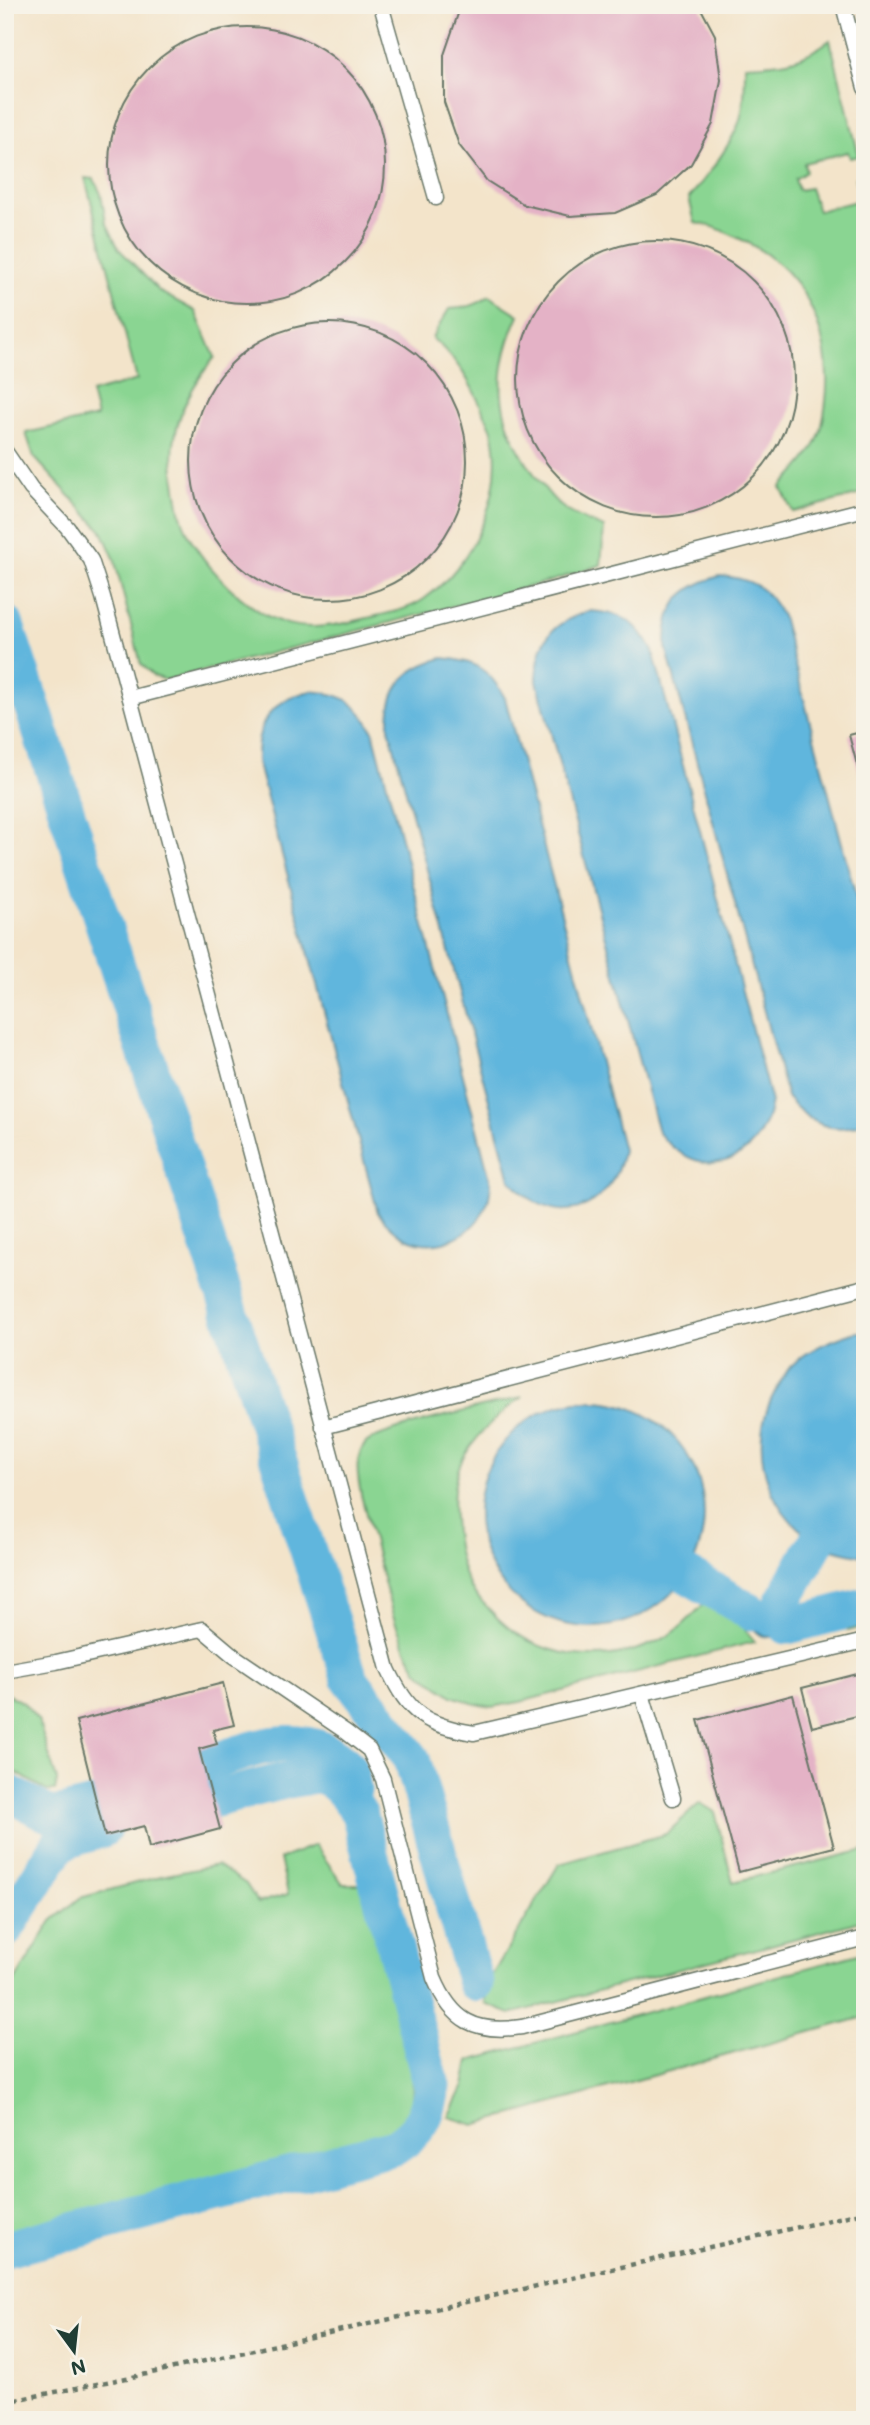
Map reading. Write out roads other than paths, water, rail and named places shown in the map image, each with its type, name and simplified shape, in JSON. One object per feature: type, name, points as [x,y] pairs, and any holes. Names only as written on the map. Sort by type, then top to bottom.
[{"type":"lane","points":[[381,5],[436,198]]},
{"type":"lane","points":[[843,5],[865,88]]},
{"type":"lane","points":[[5,452],[31,489],[66,527],[91,560],[388,1669],[400,1695],[420,1715],[445,1729],[474,1733],[865,1641]]},
{"type":"lane","points":[[130,698],[865,509]]},
{"type":"lane","points":[[323,1427],[865,1287]]},
{"type":"lane","points":[[5,1671],[202,1629],[234,1656],[346,1732],[369,1750],[383,1780],[434,1978],[443,1999],[458,2015],[477,2026],[499,2030],[522,2027],[865,1938]]},
{"type":"lane","points":[[642,1694],[673,1798]]},
{"type":"water","points":[[720,576],[742,579],[758,586],[771,598],[782,616],[865,931],[865,1122],[853,1126],[842,1128],[821,1124],[803,1114],[787,1097],[666,647],[669,620],[678,600],[695,586]]},
{"type":"water","points":[[591,611],[612,614],[628,621],[641,633],[653,651],[771,1102],[765,1124],[754,1141],[741,1154],[725,1161],[708,1162],[691,1158],[674,1148],[658,1132],[537,681],[540,654],[549,635],[566,621]]},
{"type":"water","points":[[443,658],[464,661],[480,668],[493,680],[505,698],[623,1150],[617,1172],[606,1189],[593,1201],[578,1208],[561,1210],[543,1206],[526,1196],[510,1179],[389,728],[392,702],[401,682],[418,668]]},
{"type":"water","points":[[311,691],[332,694],[348,701],[361,713],[373,731],[491,1183],[488,1202],[474,1224],[454,1238],[442,1242],[418,1242],[406,1238],[378,1213],[257,761],[260,734],[269,714],[286,700]]},
{"type":"water","points":[[856,1332],[865,1332],[865,1556],[819,1543],[790,1519],[769,1484],[762,1444],[769,1404],[790,1367],[813,1350]]},
{"type":"water","points":[[591,1401],[613,1403],[634,1410],[654,1420],[671,1434],[685,1451],[695,1471],[702,1492],[702,1536],[695,1557],[685,1577],[671,1594],[654,1608],[634,1618],[613,1625],[591,1627],[569,1625],[548,1618],[528,1608],[511,1594],[497,1577],[487,1557],[480,1536],[478,1514],[480,1492],[487,1471],[497,1451],[511,1434],[528,1420],[548,1410],[569,1403]]},
{"type":"water","points":[[770,1599],[783,1605],[789,1618],[783,1631],[770,1637],[757,1631],[751,1618],[757,1605]]},
{"type":"waterway","points":[[5,623],[350,1679],[412,1759],[475,1983]]},
{"type":"waterway","points":[[782,1603],[817,1541]]},
{"type":"waterway","points":[[687,1575],[751,1612]]},
{"type":"waterway","points":[[787,1626],[865,1606]]},
{"type":"waterway","points":[[203,1765],[276,1744],[306,1745],[321,1749],[345,1765],[350,1773],[353,1790]]},
{"type":"waterway","points":[[5,2249],[395,2147],[411,2135],[422,2121],[432,2086],[359,1813],[336,1784],[316,1777],[288,1781],[212,1800]]},
{"type":"waterway","points":[[5,1791],[48,1814],[57,1815],[97,1805]]},
{"type":"waterway","points":[[5,1930],[60,1843],[103,1829]]}]
